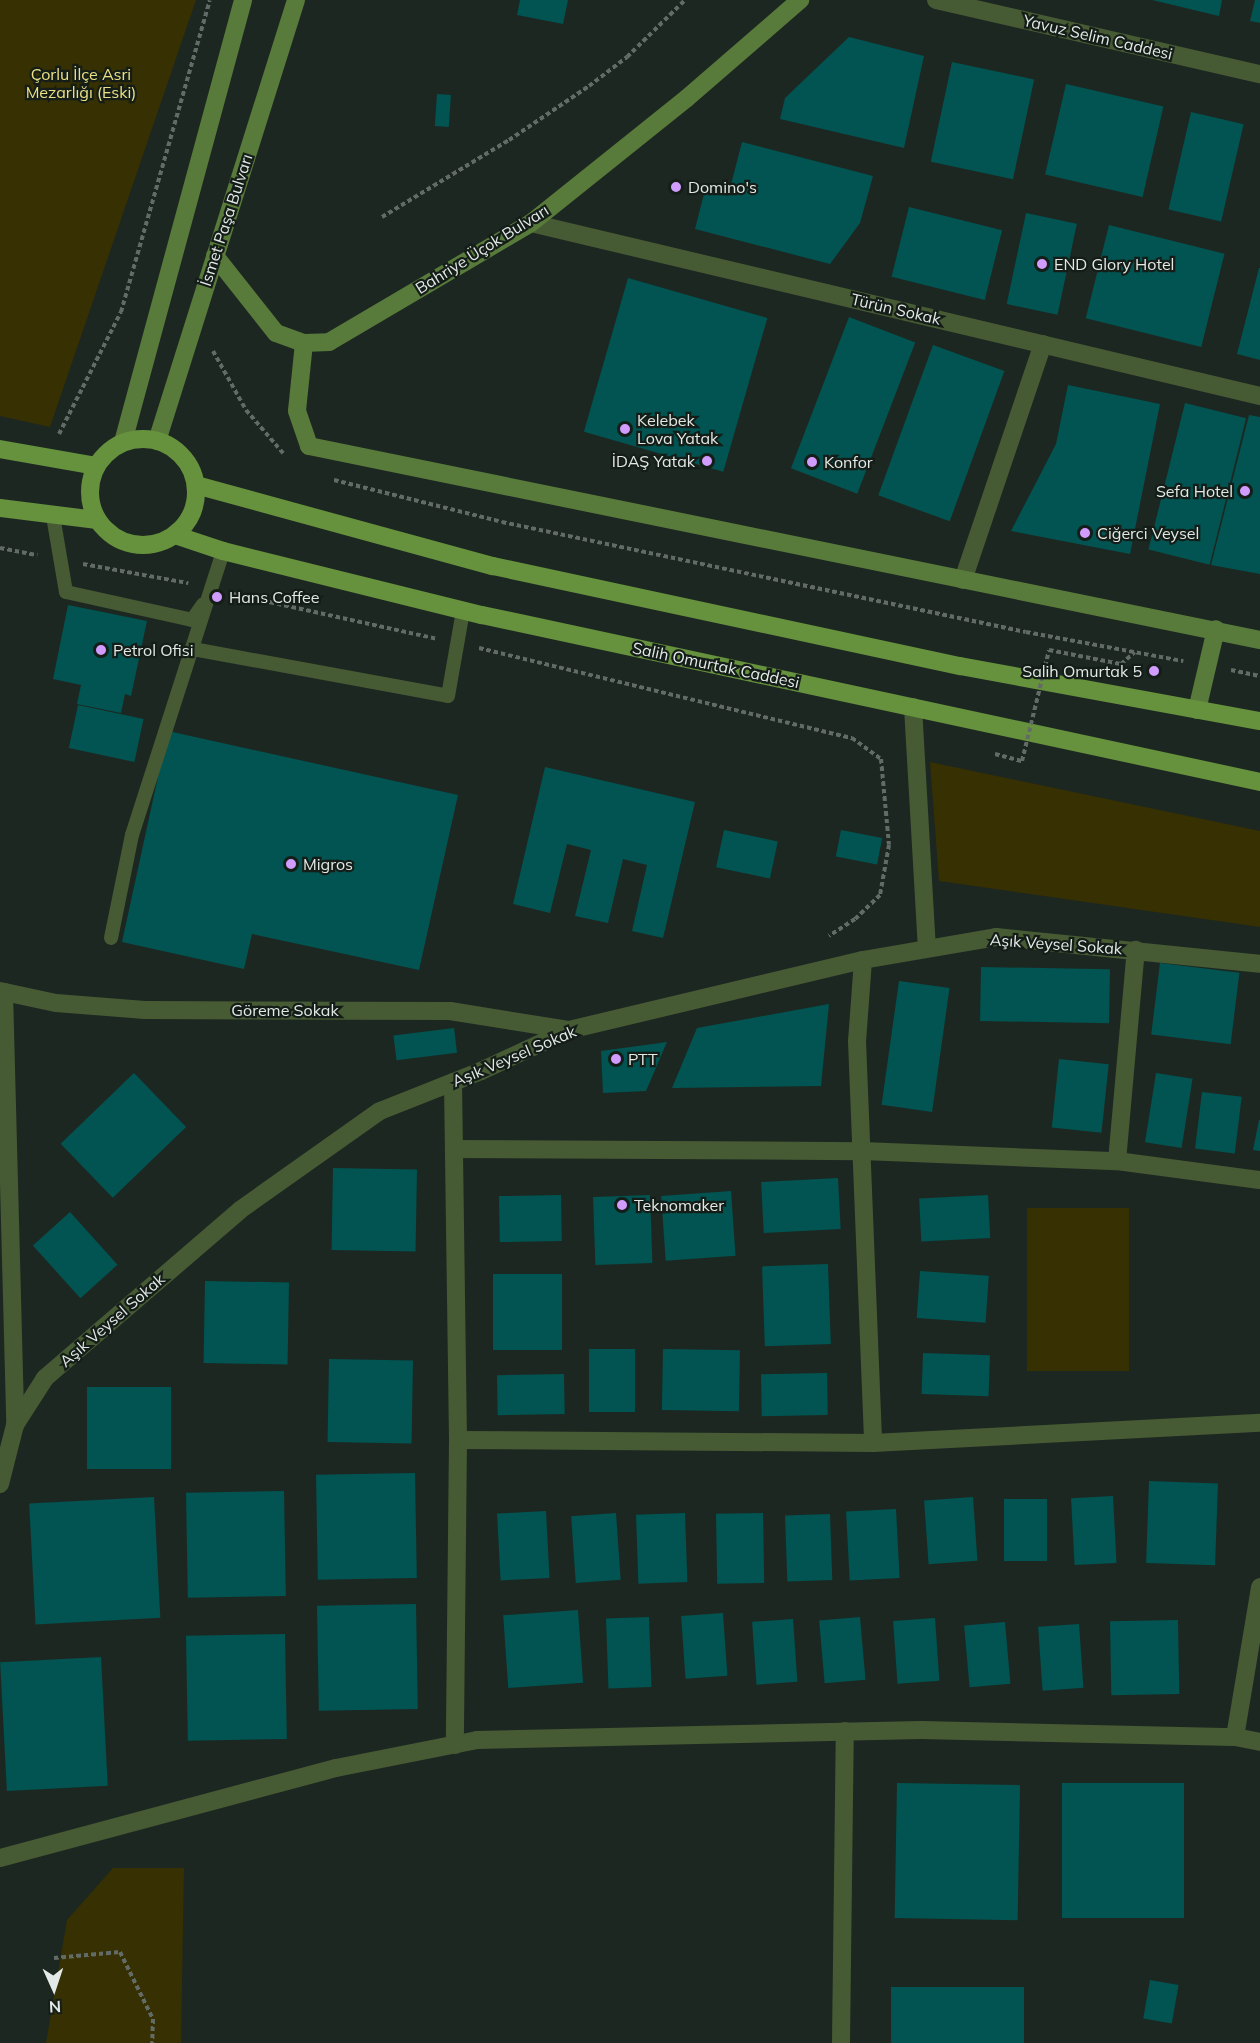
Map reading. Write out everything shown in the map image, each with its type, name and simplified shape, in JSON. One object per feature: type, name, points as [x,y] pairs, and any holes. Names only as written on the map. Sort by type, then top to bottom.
[{"type":"main road","points":[[157,441],[185,458],[196,485],[195,507],[176,535],[160,543],[126,543],[109,533],[97,520],[90,503],[96,466],[123,442],[157,441]]},
{"type":"main road","points":[[0,448],[96,466]]},
{"type":"main road","points":[[196,485],[493,566],[960,666],[1260,721]]},
{"type":"main road","points":[[0,508],[97,520]]},
{"type":"main road","name":"Salih Omurtak Caddesi","points":[[176,535],[224,551],[463,610],[1260,782]]},
{"type":"street","points":[[123,442],[243,0]]},
{"type":"street","name":"İsmet Paşa Bulvarı","points":[[157,441],[296,0]]},
{"type":"street","name":"Bahriye Üçok Bulvarı","points":[[215,256],[276,333],[304,343],[329,342],[531,223],[687,98],[800,0]]},
{"type":"street","name":"Yavuz Selim Caddesi","points":[[936,0],[1260,74]]},
{"type":"street","name":"Türün Sokak","points":[[531,223],[1260,396]]},
{"type":"street","points":[[304,343],[297,411],[309,446],[1260,639]]},
{"type":"street","points":[[963,580],[1043,344]]},
{"type":"street","points":[[1197,710],[1216,629]]},
{"type":"street","points":[[913,707],[927,949]]},
{"type":"street","name":"Aşık Veysel Sokak","points":[[0,1481],[15,1425],[45,1378],[240,1210],[380,1111],[453,1082],[570,1030],[863,960],[996,937],[1260,964]]},
{"type":"street","points":[[1117,1161],[1136,950]]},
{"type":"street","points":[[863,960],[857,1041],[873,1443]]},
{"type":"street","points":[[2,991],[6,1309],[15,1425]]},
{"type":"street","name":"Göreme Sokak","points":[[2,991],[56,1003],[145,1010],[450,1011],[570,1030]]},
{"type":"street","points":[[453,1082],[458,1440],[455,1745]]},
{"type":"street","points":[[454,1149],[863,1151],[1117,1161],[1260,1180]]},
{"type":"street","points":[[458,1440],[873,1443],[1260,1423]]},
{"type":"street","points":[[1235,1737],[1260,1587]]},
{"type":"street","points":[[841,2043],[845,1731]]},
{"type":"street","points":[[0,1858],[336,1767],[455,1745],[614,1735],[845,1731],[1235,1737],[1260,1742]]},
{"type":"lane","points":[[53,516],[66,592],[192,620],[213,588]]},
{"type":"lane","points":[[111,938],[132,835],[224,551]]},
{"type":"lane","points":[[193,650],[448,696],[463,610]]},
{"type":"path","points":[[47,434],[58,436],[121,312],[210,0]]},
{"type":"path","points":[[382,217],[510,140],[589,86],[627,57],[685,0]]},
{"type":"path","points":[[0,548],[213,588],[248,599],[457,643],[852,738],[881,759],[889,845],[880,895],[855,920],[830,936]]},
{"type":"path","points":[[1022,761],[1049,650],[1121,664],[1136,652]]},
{"type":"path","points":[[54,1958],[120,1952],[153,2019],[152,2043]]},
{"type":"green space","name":"Çorlu İlçe Asri Mezarlığı (Eski)","points":[[0,0],[196,0],[50,427],[0,416]]},
{"type":"green space","points":[[930,762],[1260,831],[1260,927],[939,881]]},
{"type":"green space","points":[[1027,1208],[1129,1208],[1129,1371],[1027,1371]]},
{"type":"green space","points":[[113,1868],[184,1868],[181,2043],[46,2043],[67,1920]]},
{"type":"building","points":[[520,0],[568,0],[563,24],[517,15]]},
{"type":"building","points":[[1152,0],[1222,0],[1219,16]]},
{"type":"building","points":[[1255,0],[1260,0],[1260,23],[1250,21]]},
{"type":"building","points":[[849,37],[924,56],[904,148],[780,119],[785,98]]},
{"type":"building","points":[[952,62],[1034,79],[1013,179],[931,162]]},
{"type":"building","points":[[1066,84],[1163,106],[1143,197],[1045,175]]},
{"type":"building","points":[[437,94],[451,95],[449,127],[435,126]]},
{"type":"building","points":[[1191,112],[1244,124],[1221,222],[1169,209]]},
{"type":"building","points":[[742,142],[873,176],[860,223],[830,264],[695,229],[705,190],[728,196]]},
{"type":"building","points":[[909,207],[1002,230],[985,300],[892,277]]},
{"type":"building","name":"END Glory Hotel","points":[[1026,213],[1077,224],[1058,315],[1007,304]]},
{"type":"building","points":[[1109,225],[1224,254],[1201,347],[1086,318]]},
{"type":"building","points":[[1260,268],[1260,360],[1237,354]]},
{"type":"building","points":[[628,278],[767,318],[723,472],[584,432]]},
{"type":"building","points":[[849,317],[915,342],[857,494],[791,468]]},
{"type":"building","points":[[933,345],[1004,371],[950,521],[878,495]]},
{"type":"building","points":[[1068,385],[1160,404],[1130,554],[1011,531],[1056,444]]},
{"type":"building","points":[[1185,403],[1246,418],[1210,565],[1148,550]]},
{"type":"building","name":"Sefa Hotel","points":[[1249,415],[1260,417],[1260,574],[1211,565]]},
{"type":"building","points":[[68,605],[147,621],[131,696],[125,694],[121,713],[77,704],[81,685],[53,679]]},
{"type":"building","points":[[78,705],[144,719],[134,762],[69,748]]},
{"type":"building","name":"Migros","points":[[168,731],[458,795],[419,970],[252,934],[244,969],[122,942]]},
{"type":"building","points":[[545,767],[695,802],[663,938],[632,931],[647,865],[623,859],[608,923],[575,916],[591,850],[567,844],[550,913],[513,904]]},
{"type":"building","points":[[724,830],[778,841],[770,879],[716,867]]},
{"type":"building","points":[[841,830],[882,838],[877,865],[836,857]]},
{"type":"building","points":[[1160,963],[1239,973],[1231,1044],[1151,1034]]},
{"type":"building","points":[[981,967],[1110,969],[1109,1023],[980,1021]]},
{"type":"building","points":[[899,981],[950,988],[932,1112],[882,1105]]},
{"type":"building","points":[[829,1004],[821,1086],[672,1088],[697,1028]]},
{"type":"building","points":[[454,1028],[457,1053],[397,1060],[393,1035]]},
{"type":"building","points":[[667,1042],[646,1091],[603,1093],[601,1051]]},
{"type":"building","points":[[1059,1059],[1109,1064],[1102,1133],[1052,1128]]},
{"type":"building","points":[[134,1073],[186,1127],[113,1198],[61,1144]]},
{"type":"building","points":[[1156,1073],[1193,1079],[1182,1148],[1145,1142]]},
{"type":"building","points":[[1202,1092],[1242,1097],[1235,1153],[1195,1149]]},
{"type":"building","points":[[1260,1120],[1260,1151],[1253,1150]]},
{"type":"building","points":[[333,1168],[417,1169],[416,1251],[332,1250]]},
{"type":"building","points":[[838,1178],[841,1229],[764,1233],[761,1182]]},
{"type":"building","points":[[731,1191],[736,1256],[666,1261],[661,1196]]},
{"type":"building","points":[[561,1195],[562,1241],[500,1242],[499,1196]]},
{"type":"building","points":[[650,1195],[652,1263],[595,1265],[593,1197]]},
{"type":"building","points":[[988,1195],[990,1238],[921,1242],[919,1199]]},
{"type":"building","points":[[70,1212],[118,1265],[80,1298],[33,1245]]},
{"type":"building","points":[[828,1264],[831,1344],[765,1346],[762,1266]]},
{"type":"building","points":[[920,1271],[989,1276],[986,1323],[917,1318]]},
{"type":"building","points":[[493,1274],[562,1274],[562,1350],[493,1350]]},
{"type":"building","points":[[205,1281],[289,1282],[288,1364],[204,1363]]},
{"type":"building","points":[[589,1349],[635,1349],[635,1412],[589,1412]]},
{"type":"building","points":[[663,1349],[740,1350],[739,1411],[662,1410]]},
{"type":"building","points":[[923,1353],[990,1355],[989,1396],[922,1394]]},
{"type":"building","points":[[329,1359],[413,1360],[412,1443],[328,1442]]},
{"type":"building","points":[[827,1373],[828,1415],[762,1416],[761,1374]]},
{"type":"building","points":[[564,1374],[565,1414],[498,1415],[497,1375]]},
{"type":"building","points":[[87,1387],[171,1387],[171,1469],[87,1469]]},
{"type":"building","points":[[415,1473],[417,1578],[318,1580],[316,1475]]},
{"type":"building","points":[[1149,1481],[1218,1483],[1215,1565],[1146,1563]]},
{"type":"building","points":[[284,1491],[286,1596],[188,1598],[186,1493]]},
{"type":"building","points":[[1113,1496],[1117,1563],[1075,1565],[1071,1498]]},
{"type":"building","points":[[154,1497],[160,1618],[36,1624],[29,1504]]},
{"type":"building","points":[[973,1497],[977,1561],[929,1564],[924,1500]]},
{"type":"building","points":[[1004,1499],[1047,1499],[1047,1561],[1004,1561]]},
{"type":"building","points":[[896,1509],[900,1578],[850,1581],[846,1512]]},
{"type":"building","points":[[546,1511],[550,1578],[501,1580],[497,1514]]},
{"type":"building","points":[[616,1513],[621,1580],[576,1583],[571,1516]]},
{"type":"building","points":[[685,1513],[687,1582],[638,1584],[636,1515]]},
{"type":"building","points":[[763,1513],[764,1583],[717,1584],[716,1514]]},
{"type":"building","points":[[830,1514],[832,1580],[787,1582],[785,1516]]},
{"type":"building","points":[[416,1604],[418,1709],[319,1711],[317,1606]]},
{"type":"building","points":[[578,1610],[583,1683],[508,1688],[503,1615]]},
{"type":"building","points":[[723,1613],[727,1676],[685,1679],[681,1616]]},
{"type":"building","points":[[649,1617],[651,1687],[608,1688],[606,1619]]},
{"type":"building","points":[[860,1617],[865,1680],[825,1683],[819,1621]]},
{"type":"building","points":[[935,1618],[939,1681],[897,1684],[893,1621]]},
{"type":"building","points":[[793,1619],[797,1682],[756,1685],[752,1622]]},
{"type":"building","points":[[1178,1620],[1179,1694],[1111,1695],[1110,1621]]},
{"type":"building","points":[[1005,1622],[1010,1684],[970,1687],[964,1626]]},
{"type":"building","points":[[1079,1624],[1083,1688],[1043,1691],[1038,1627]]},
{"type":"building","points":[[285,1634],[287,1739],[188,1741],[186,1636]]},
{"type":"building","points":[[101,1657],[108,1786],[7,1791],[0,1662]]},
{"type":"building","points":[[897,1783],[1020,1785],[1018,1920],[895,1918]]},
{"type":"building","points":[[1062,1783],[1184,1783],[1184,1918],[1062,1918]]},
{"type":"building","points":[[1150,1980],[1179,1985],[1172,2023],[1143,2018]]},
{"type":"building","points":[[891,1987],[1024,1987],[1024,2043],[891,2043]]},
{"type":"place","name":"Domino's","points":[[676,187]]},
{"type":"place","name":"END Glory Hotel","points":[[1042,264]]},
{"type":"place","name":"Kelebek Lova Yatak","points":[[625,429]]},
{"type":"place","name":"İDAŞ Yatak","points":[[707,461]]},
{"type":"place","name":"Konfor","points":[[812,462]]},
{"type":"place","name":"Sefa Hotel","points":[[1245,491]]},
{"type":"place","name":"Ciğerci Veysel","points":[[1085,533]]},
{"type":"place","name":"Hans Coffee","points":[[217,597]]},
{"type":"place","name":"Petrol Ofisi","points":[[101,650]]},
{"type":"place","name":"Salih Omurtak 5","points":[[1154,671]]},
{"type":"place","name":"Migros","points":[[291,864]]},
{"type":"place","name":"PTT","points":[[616,1059]]},
{"type":"place","name":"Teknomaker","points":[[622,1205]]}]
